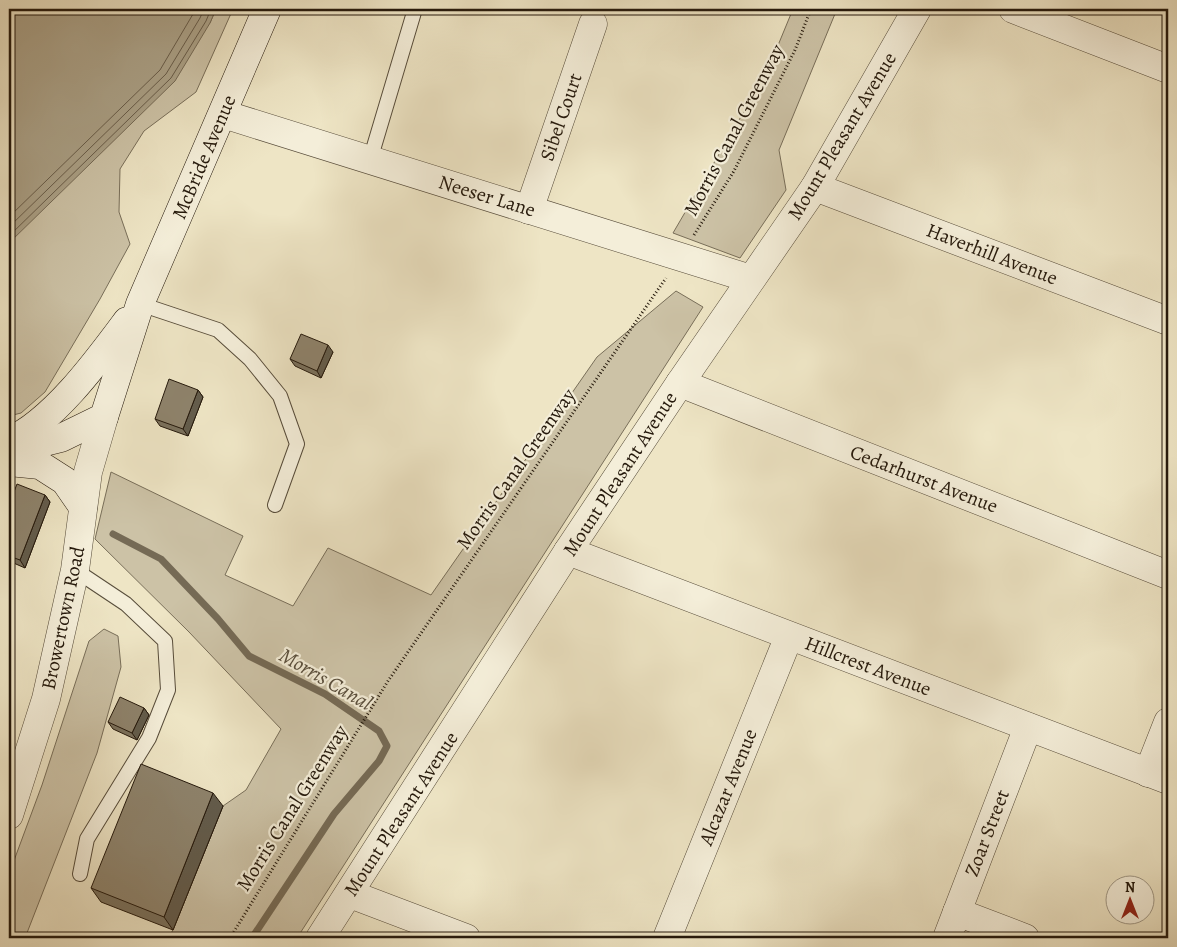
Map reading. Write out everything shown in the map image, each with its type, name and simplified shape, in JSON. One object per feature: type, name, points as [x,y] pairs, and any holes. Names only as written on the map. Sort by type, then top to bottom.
[{"type":"street","name":"McBride Avenue","points":[[104,417],[140,304],[267,9]]},
{"type":"street","name":"Mount Pleasant Avenue","points":[[320,938],[350,894],[568,551],[680,383],[815,187],[917,9]]},
{"type":"street","points":[[1013,9],[1168,69]]},
{"type":"street","name":"Sibel Court","points":[[529,210],[593,24]]},
{"type":"street","name":"Neeser Lane","points":[[223,114],[751,279]]},
{"type":"street","name":"Haverhill Avenue","points":[[815,187],[1168,321]]},
{"type":"street","name":"McBride Avenue","points":[[9,441],[24,435],[46,416],[88,372],[140,304]]},
{"type":"street","name":"Cedarhurst Avenue","points":[[680,383],[1168,574]]},
{"type":"street","points":[[9,451],[61,438],[104,417]]},
{"type":"street","name":"Browertown Road","points":[[10,803],[46,699],[74,570],[88,472],[104,417]]},
{"type":"street","points":[[9,462],[40,465],[65,481],[83,507]]},
{"type":"street","name":"Hillcrest Avenue","points":[[568,551],[1158,777]]},
{"type":"street","name":"Alcazar Avenue","points":[[668,938],[789,636]]},
{"type":"street","points":[[1158,777],[1168,722]]},
{"type":"street","name":"Zoar Street","points":[[947,938],[1028,727]]},
{"type":"street","points":[[350,894],[466,938]]},
{"type":"street","points":[[957,912],[1025,938]]},
{"type":"lane","points":[[370,160],[415,9]]},
{"type":"lane","points":[[140,304],[218,330],[250,359],[280,396],[297,444],[275,505]]},
{"type":"lane","points":[[74,570],[126,604],[165,641],[168,690],[149,738],[87,838],[80,874]]},
{"type":"path","name":"Morris Canal Greenway","points":[[230,938],[388,681],[681,257],[734,170],[795,50],[811,9]]},
{"type":"shaded area","points":[[216,9],[233,9],[196,92],[144,131],[120,169],[119,212],[130,244],[45,392],[21,413],[9,416],[9,243],[210,23]]},
{"type":"shaded area","points":[[793,9],[837,9],[779,150],[786,190],[740,258],[673,233],[767,72]]},
{"type":"shaded area","points":[[676,291],[703,307],[297,938],[168,938],[173,930],[223,806],[246,790],[281,729],[189,632],[95,539],[111,472],[243,536],[225,575],[293,606],[328,548],[431,595],[597,357]]},
{"type":"shaded area","points":[[104,629],[118,636],[121,667],[97,753],[25,938],[9,938],[9,874],[42,785],[89,641]]},
{"type":"water","points":[[9,9],[216,9],[210,23],[175,81],[9,243]]},
{"type":"building","points":[[301,334],[328,345],[317,371],[290,359]]},
{"type":"building","points":[[169,379],[198,390],[183,429],[155,419]]},
{"type":"building","points":[[17,484],[45,495],[20,560],[9,556],[9,505]]},
{"type":"building","points":[[120,697],[144,708],[132,733],[108,722]]},
{"type":"building","points":[[141,764],[213,793],[164,917],[91,888]]},
{"type":"waterway","name":"Morris Canal","points":[[113,534],[161,559],[218,619],[249,656],[325,694],[379,731],[387,746],[379,761],[334,814],[252,938]]}]
